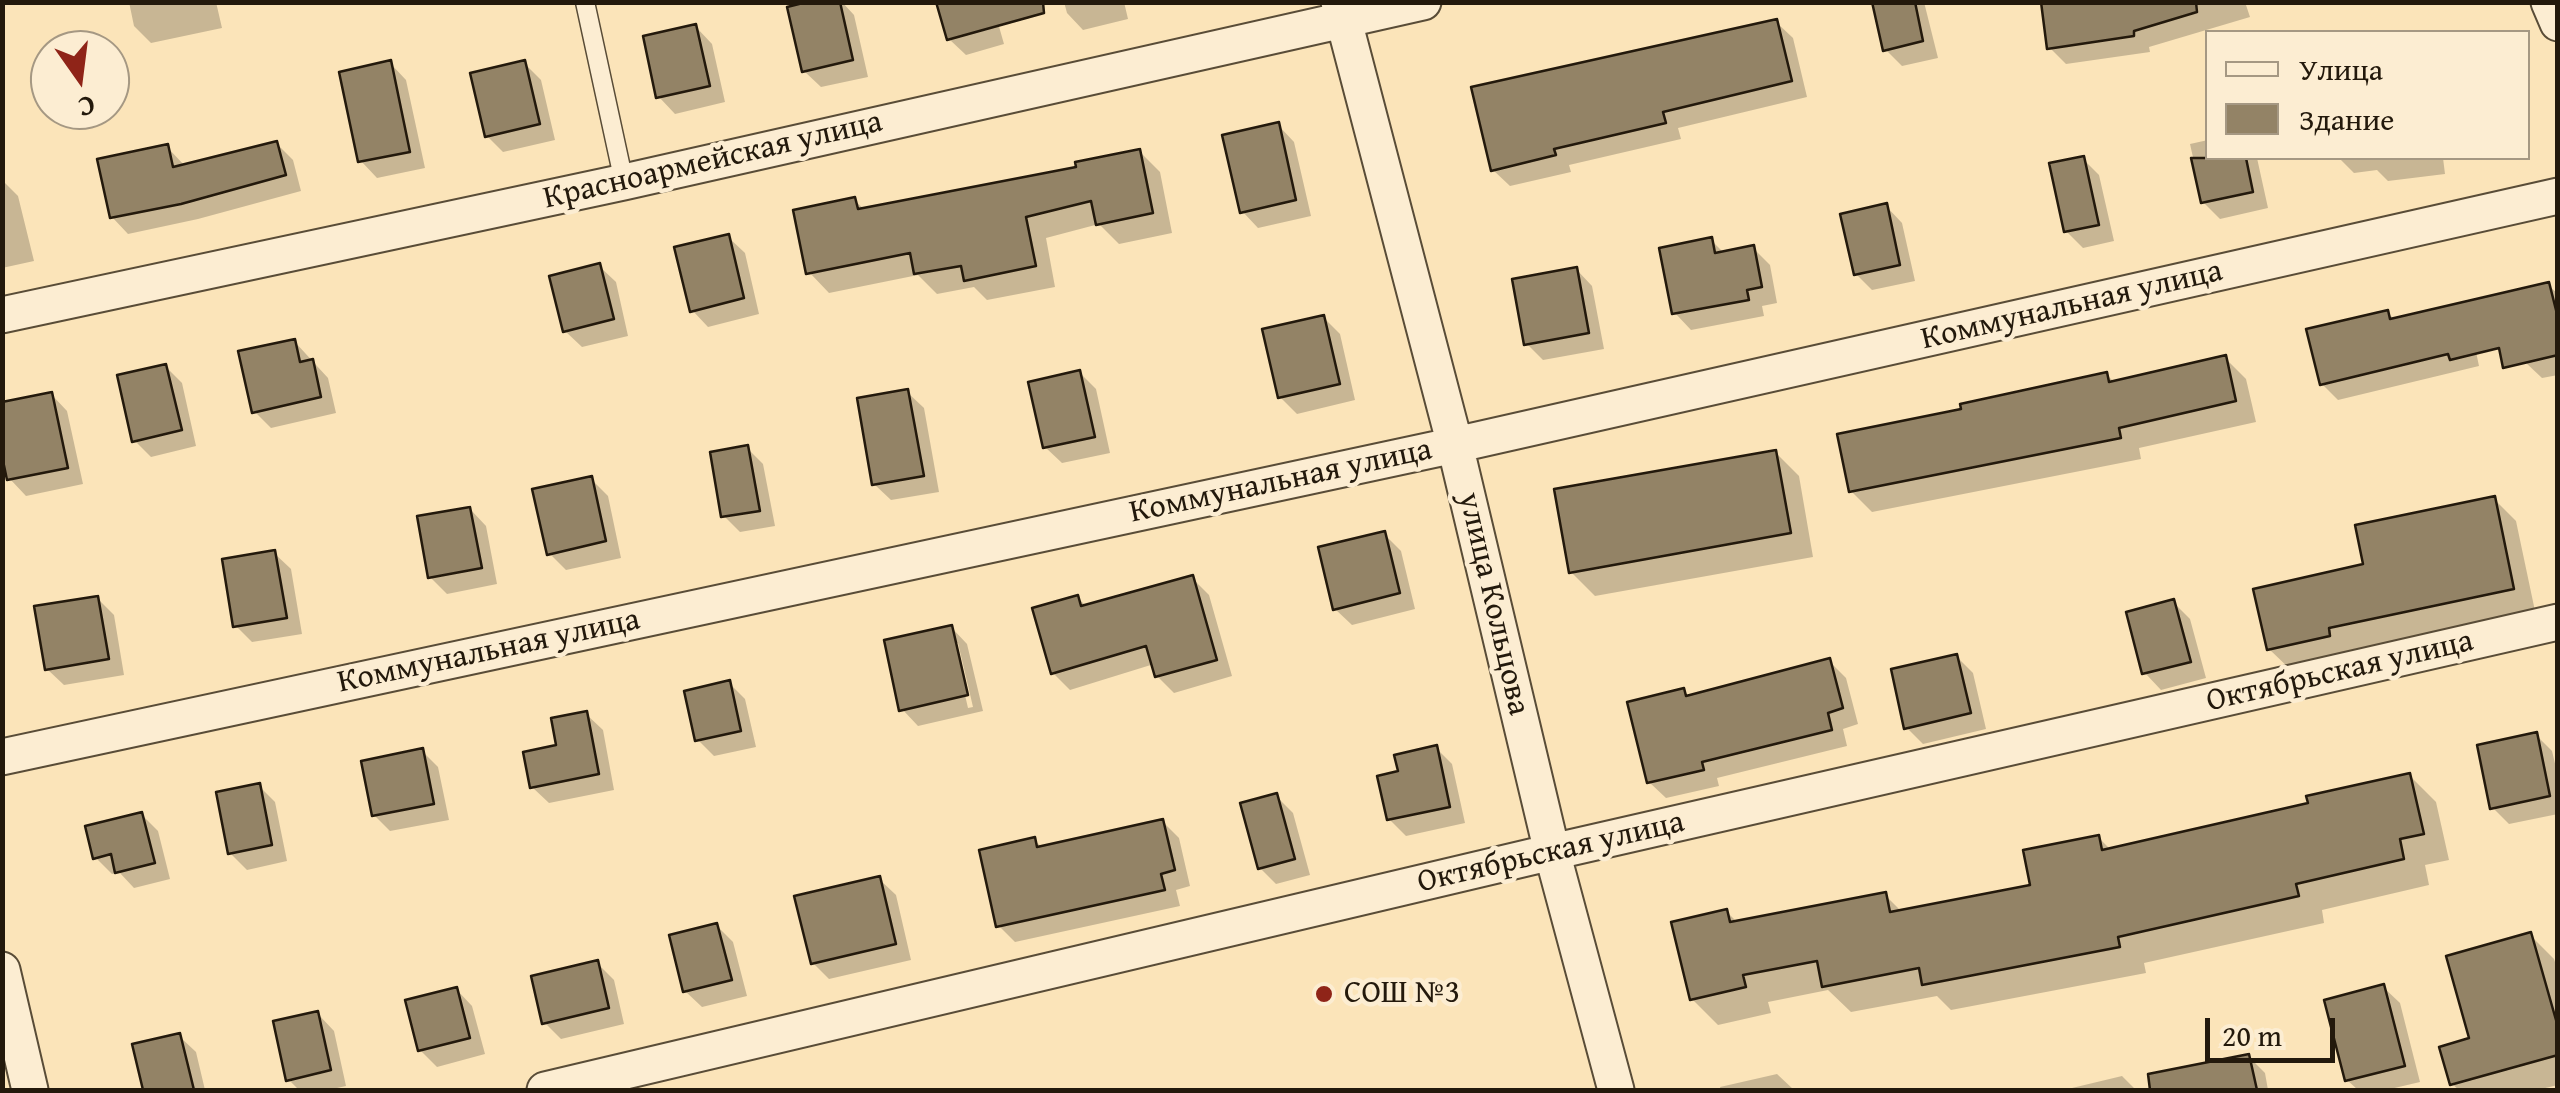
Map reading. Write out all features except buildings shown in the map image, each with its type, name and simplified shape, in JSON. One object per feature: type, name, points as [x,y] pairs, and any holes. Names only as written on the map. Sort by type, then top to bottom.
[{"type":"street","name":"Красноармейская улица","points":[[2,315],[624,182],[1341,11],[1423,2]]},
{"type":"street","points":[[2549,2],[2558,23]]},
{"type":"street","name":"улица Кольцова","points":[[1341,11],[1456,445],[1552,852],[1616,1090]]},
{"type":"street","name":"Коммунальная улица","points":[[2,757],[1456,445],[2558,196]]},
{"type":"street","name":"Октябрьская улица","points":[[545,1090],[1552,852],[2558,622]]},
{"type":"street","points":[[2,970],[30,1090]]},
{"type":"lane","points":[[585,2],[624,182]]},
{"type":"place","name":"СОШ №3","points":[[1324,994]]}]
